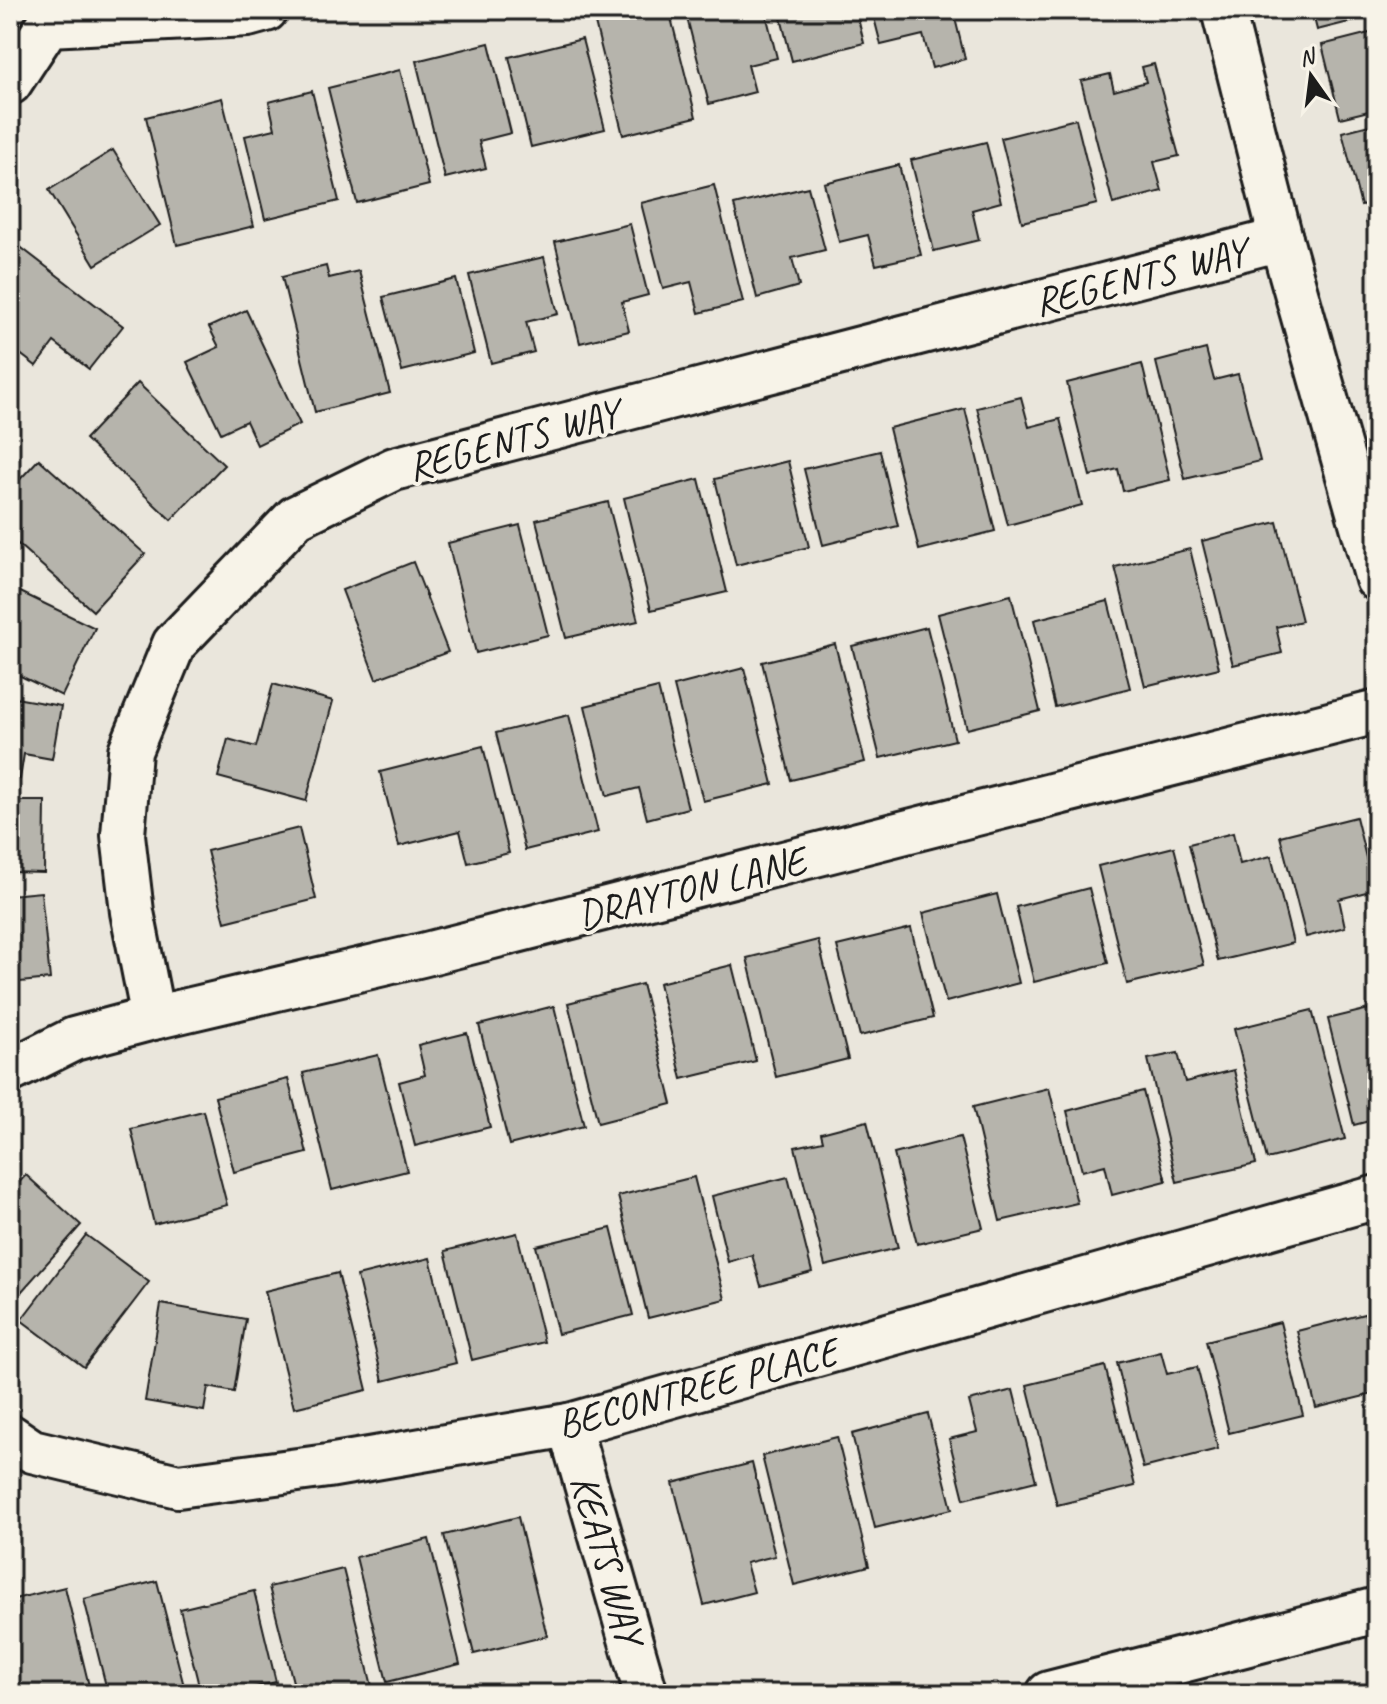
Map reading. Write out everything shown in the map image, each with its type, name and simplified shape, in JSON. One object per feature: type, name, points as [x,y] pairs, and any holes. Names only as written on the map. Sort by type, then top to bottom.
[{"type":"main road","points":[[1049,1694],[1377,1610]]},
{"type":"street","points":[[10,83],[49,17],[248,15],[266,10]]},
{"type":"street","points":[[1223,10],[1281,239],[1377,579]]},
{"type":"street","name":"REGENTS WAY","points":[[153,1018],[132,912],[123,835],[130,751],[174,644],[296,517],[394,469],[1281,239]]},
{"type":"street","name":"DRAYTON LANE","points":[[10,1071],[74,1039],[153,1018],[438,951],[1377,712]]},
{"type":"street","name":"BECONTREE PLACE","points":[[10,1436],[32,1451],[178,1486],[328,1466],[569,1425],[1377,1197]]},
{"type":"street","name":"KEATS WAY","points":[[569,1425],[646,1694]]},
{"type":"building","points":[[613,10],[669,10],[696,117],[623,135],[593,15]]},
{"type":"building","points":[[685,10],[765,10],[777,58],[748,65],[755,92],[709,104]]},
{"type":"building","points":[[779,10],[856,10],[864,43],[792,61]]},
{"type":"building","points":[[872,10],[953,10],[965,59],[932,68],[923,35],[881,45]]},
{"type":"building","points":[[1312,10],[1377,10],[1377,15],[1317,30]]},
{"type":"building","points":[[1377,31],[1377,109],[1340,118],[1322,45]]},
{"type":"building","points":[[582,39],[605,129],[531,147],[509,57]]},
{"type":"building","points":[[489,43],[511,133],[479,141],[486,168],[445,178],[416,61]]},
{"type":"building","points":[[1154,64],[1179,156],[1154,162],[1162,191],[1113,204],[1081,81],[1110,74],[1114,91],[1146,82],[1142,67]]},
{"type":"building","points":[[400,70],[429,185],[357,203],[328,88]]},
{"type":"building","points":[[312,91],[339,201],[265,219],[245,136],[275,129],[269,102]]},
{"type":"building","points":[[222,98],[254,226],[177,245],[146,117]]},
{"type":"building","points":[[1076,119],[1097,204],[1022,222],[1001,138]]},
{"type":"building","points":[[1377,123],[1377,202],[1361,206],[1342,132]]},
{"type":"building","points":[[986,142],[1001,202],[972,210],[979,240],[934,251],[911,160]]},
{"type":"building","points":[[113,150],[160,225],[95,265],[49,190]]},
{"type":"building","points":[[899,165],[921,255],[876,265],[868,235],[839,242],[824,183]]},
{"type":"building","points":[[714,185],[743,302],[699,313],[691,282],[663,289],[641,203]]},
{"type":"building","points":[[808,187],[825,250],[792,258],[799,286],[757,298],[734,205]]},
{"type":"building","points":[[1377,218],[1377,267],[1366,221]]},
{"type":"building","points":[[630,224],[648,295],[622,302],[629,331],[580,343],[555,242]]},
{"type":"building","points":[[14,242],[123,326],[89,369],[54,342],[36,366],[10,346],[10,247]]},
{"type":"building","points":[[544,257],[558,314],[526,322],[534,352],[491,363],[469,275]]},
{"type":"building","points":[[326,266],[329,278],[359,271],[390,393],[315,412],[282,277]]},
{"type":"building","points":[[456,279],[474,353],[402,371],[383,297]]},
{"type":"building","points":[[246,310],[300,424],[257,445],[246,421],[221,433],[187,362],[219,347],[209,327]]},
{"type":"building","points":[[1206,349],[1214,380],[1238,374],[1260,461],[1185,479],[1156,362]]},
{"type":"building","points":[[1142,364],[1170,480],[1123,491],[1118,469],[1090,476],[1067,383]]},
{"type":"building","points":[[138,383],[224,465],[171,520],[85,439]]},
{"type":"building","points":[[1021,397],[1029,427],[1060,419],[1082,505],[1008,525],[977,408]]},
{"type":"building","points":[[965,409],[995,531],[919,550],[889,428]]},
{"type":"building","points":[[880,451],[898,526],[823,545],[804,469]]},
{"type":"building","points":[[39,459],[145,554],[93,611],[10,537],[10,490]]},
{"type":"building","points":[[788,461],[809,547],[736,565],[715,479]]},
{"type":"building","points":[[699,479],[727,592],[651,610],[624,498]]},
{"type":"building","points":[[608,502],[638,621],[566,638],[536,520]]},
{"type":"building","points":[[1277,522],[1302,621],[1276,627],[1282,653],[1233,665],[1202,541]]},
{"type":"building","points":[[520,525],[548,635],[476,653],[448,543]]},
{"type":"building","points":[[1190,549],[1219,668],[1145,686],[1115,567]]},
{"type":"building","points":[[413,562],[448,652],[376,679],[342,590]]},
{"type":"building","points":[[10,587],[95,628],[62,696],[10,671]]},
{"type":"building","points":[[1011,595],[1040,711],[967,729],[938,614]]},
{"type":"building","points":[[1108,601],[1130,688],[1055,707],[1034,620]]},
{"type":"building","points":[[927,627],[955,740],[880,758],[852,646]]},
{"type":"building","points":[[835,644],[865,762],[791,780],[762,662]]},
{"type":"building","points":[[744,668],[773,784],[703,801],[674,686]]},
{"type":"building","points":[[273,684],[333,701],[306,801],[218,777],[228,739],[256,747]]},
{"type":"building","points":[[658,688],[688,808],[647,819],[639,788],[607,796],[585,706]]},
{"type":"building","points":[[10,697],[61,706],[52,759],[24,754],[20,779],[10,777]]},
{"type":"building","points":[[569,715],[598,832],[525,850],[496,733]]},
{"type":"building","points":[[483,746],[509,853],[468,863],[460,831],[399,846],[380,772]]},
{"type":"building","points":[[10,801],[45,801],[44,873],[10,872]]},
{"type":"building","points":[[1356,817],[1374,890],[1339,899],[1345,927],[1306,937],[1280,836]]},
{"type":"building","points":[[299,828],[316,899],[225,922],[207,851]]},
{"type":"building","points":[[1233,833],[1240,864],[1271,856],[1293,943],[1218,961],[1189,844]]},
{"type":"building","points":[[1174,847],[1204,965],[1127,984],[1098,866]]},
{"type":"building","points":[[1089,888],[1108,963],[1034,982],[1016,907]]},
{"type":"building","points":[[41,892],[50,979],[10,983],[10,895]]},
{"type":"building","points":[[997,894],[1019,983],[946,1002],[923,913]]},
{"type":"building","points":[[911,928],[933,1018],[860,1036],[837,946]]},
{"type":"building","points":[[818,940],[848,1059],[776,1077],[747,958]]},
{"type":"building","points":[[732,965],[756,1061],[682,1079],[659,983]]},
{"type":"building","points":[[642,984],[672,1104],[598,1123],[568,1003]]},
{"type":"building","points":[[554,1006],[584,1126],[509,1145],[479,1025]]},
{"type":"building","points":[[1377,1007],[1377,1119],[1354,1125],[1328,1019]]},
{"type":"building","points":[[1312,1010],[1345,1139],[1267,1159],[1234,1029]]},
{"type":"building","points":[[467,1033],[490,1127],[415,1146],[399,1082],[425,1075],[418,1045]]},
{"type":"building","points":[[1178,1053],[1185,1082],[1234,1070],[1256,1164],[1177,1182],[1148,1059]]},
{"type":"building","points":[[378,1055],[407,1171],[332,1190],[303,1073]]},
{"type":"building","points":[[288,1079],[307,1153],[234,1172],[215,1097]]},
{"type":"building","points":[[1049,1088],[1077,1203],[1000,1221],[973,1107]]},
{"type":"building","points":[[1143,1091],[1166,1181],[1112,1195],[1105,1165],[1082,1171],[1067,1111]]},
{"type":"building","points":[[203,1111],[227,1205],[154,1224],[131,1129]]},
{"type":"building","points":[[867,1121],[898,1248],[825,1266],[795,1147],[823,1141],[821,1133]]},
{"type":"building","points":[[960,1137],[983,1228],[917,1244],[894,1154]]},
{"type":"building","points":[[26,1175],[81,1225],[13,1301],[10,1298],[10,1192]]},
{"type":"building","points":[[694,1177],[725,1299],[648,1318],[618,1196]]},
{"type":"building","points":[[788,1177],[812,1272],[761,1286],[752,1255],[728,1262],[712,1196]]},
{"type":"building","points":[[611,1228],[633,1315],[558,1334],[536,1246]]},
{"type":"building","points":[[517,1233],[544,1342],[472,1360],[445,1251]]},
{"type":"building","points":[[86,1235],[149,1282],[84,1367],[21,1320]]},
{"type":"building","points":[[430,1258],[456,1363],[383,1381],[357,1276]]},
{"type":"building","points":[[338,1273],[367,1390],[294,1408],[265,1291]]},
{"type":"building","points":[[161,1304],[246,1319],[234,1392],[208,1387],[204,1411],[145,1401]]},
{"type":"building","points":[[1372,1312],[1377,1332],[1377,1393],[1316,1408],[1297,1331]]},
{"type":"building","points":[[1280,1322],[1303,1415],[1229,1433],[1206,1341]]},
{"type":"building","points":[[1161,1352],[1167,1374],[1197,1367],[1218,1449],[1143,1468],[1117,1363]]},
{"type":"building","points":[[1105,1366],[1135,1486],[1057,1505],[1027,1385]]},
{"type":"building","points":[[1013,1390],[1036,1481],[964,1499],[949,1439],[977,1432],[969,1401]]},
{"type":"building","points":[[928,1414],[952,1509],[875,1528],[852,1434]]},
{"type":"building","points":[[837,1437],[869,1566],[794,1585],[762,1456]]},
{"type":"building","points":[[752,1463],[775,1556],[746,1563],[754,1592],[704,1605],[673,1483]]},
{"type":"building","points":[[518,1517],[547,1636],[474,1654],[444,1535]]},
{"type":"building","points":[[429,1539],[460,1664],[387,1682],[356,1557]]},
{"type":"building","points":[[343,1569],[372,1686],[338,1694],[296,1694],[269,1587]]},
{"type":"building","points":[[157,1581],[186,1694],[108,1694],[84,1599]]},
{"type":"building","points":[[65,1587],[91,1694],[13,1694],[10,1681],[10,1600]]},
{"type":"building","points":[[254,1591],[276,1682],[228,1694],[201,1694],[180,1609]]}]
